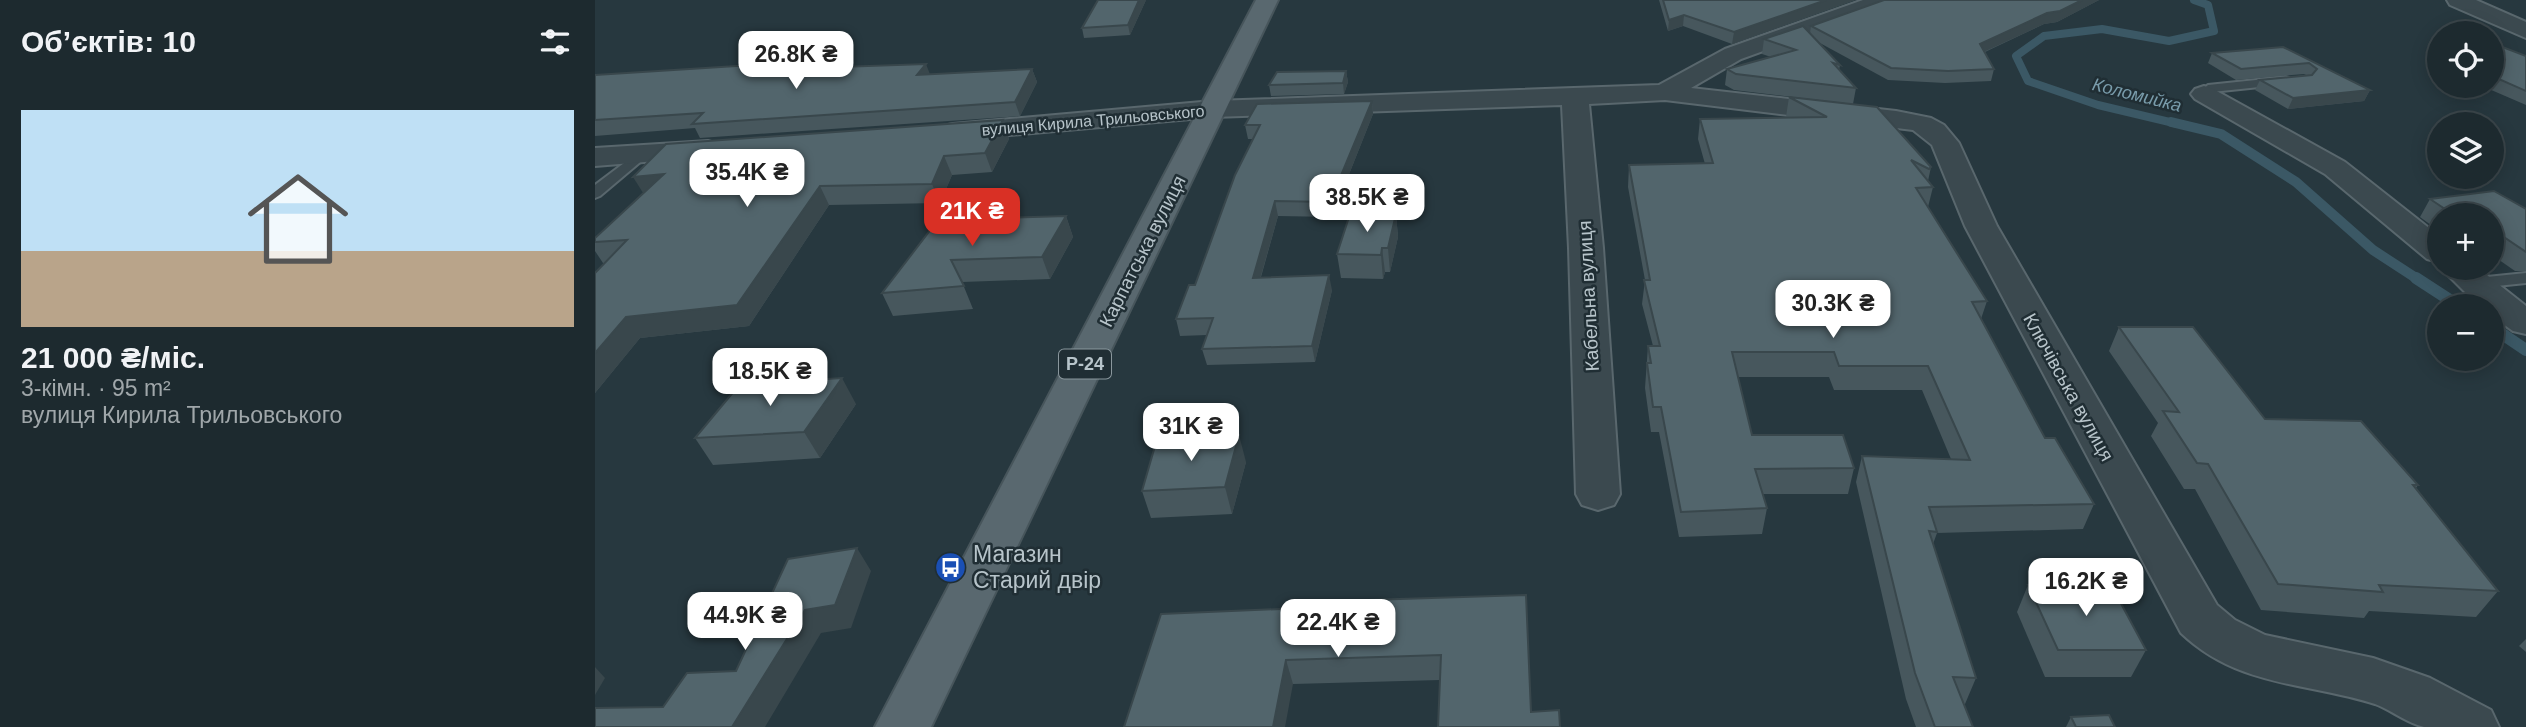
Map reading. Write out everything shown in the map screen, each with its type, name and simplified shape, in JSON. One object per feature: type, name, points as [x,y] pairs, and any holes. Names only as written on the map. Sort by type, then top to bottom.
[{"type":"main road","name":"Карпатська вулиця","points":[[903,727],[1267,0]]},
{"type":"street","points":[[1665,92],[1733,54],[1883,0]]},
{"type":"street","points":[[2458,0],[2526,31]]},
{"type":"street","name":"Ключівська вулиця","points":[[1575,97],[1665,92],[1785,108],[1896,118],[1934,131],[1945,143],[1981,226],[2199,619],[2209,630],[2241,650],[2260,657],[2374,682],[2417,698],[2471,727]]},
{"type":"street","points":[[2204,94],[2336,168],[2427,242]]},
{"type":"street","name":"вулиця Кирила Трильовського","points":[[925,134],[1213,109],[1575,97]]},
{"type":"street","name":"Кабельна вулиця","points":[[1575,97],[1586,248],[1598,494]]},
{"type":"street","points":[[595,157],[735,148]]},
{"type":"street","points":[[2473,280],[2493,300],[2526,323]]},
{"type":"lane","points":[[2204,94],[2208,89],[2221,87],[2303,80]]},
{"type":"lane","points":[[595,193],[640,155]]},
{"type":"lane","points":[[2504,277],[2526,278]]},
{"type":"building","points":[[1098,0],[1139,0],[1128,25],[1082,28]]},
{"type":"building","points":[[1663,0],[1826,0],[1734,32],[1684,15],[1669,20]]},
{"type":"building","points":[[1884,0],[2082,0],[1980,44],[1994,69],[1948,71],[1891,68],[1811,26]]},
{"type":"building","points":[[1803,26],[1840,65],[1833,63],[1856,88],[1736,74],[1727,69],[1796,50],[1764,39]]},
{"type":"building","points":[[2283,47],[2370,90],[2293,98],[2260,80],[2312,75],[2317,69],[2309,63],[2241,69],[2212,53]]},
{"type":"building","points":[[2504,48],[2526,56],[2526,91],[2504,81]]},
{"type":"building","points":[[846,59],[840,67],[926,64],[917,75],[1032,69],[1015,102],[692,124],[703,113],[595,120],[595,75]]},
{"type":"building","points":[[1346,71],[1343,83],[1269,85],[1277,72]]},
{"type":"building","points":[[1789,97],[1877,107],[1931,167],[1929,169],[1911,160],[1933,187],[1916,188],[1987,301],[1972,302],[2045,438],[2055,438],[2094,504],[1929,507],[1937,532],[1929,531],[1976,678],[1953,677],[1973,727],[1935,727],[1915,673],[1862,456],[1970,460],[1928,366],[1839,366],[1834,352],[1732,352],[1752,435],[1843,435],[1854,468],[1755,469],[1767,508],[1681,512],[1661,407],[1653,407],[1647,363],[1651,363],[1648,346],[1660,346],[1644,280],[1650,280],[1629,165],[1713,163],[1700,119],[1827,117]]},
{"type":"building","points":[[1372,101],[1330,202],[1275,201],[1253,278],[1329,275],[1312,346],[1202,349],[1213,318],[1176,319],[1189,285],[1195,285],[1235,175],[1260,125],[1245,125],[1257,104]]},
{"type":"building","points":[[1003,120],[985,153],[944,156],[932,184],[820,186],[737,305],[626,317],[595,353],[595,273],[627,240],[595,242],[595,238],[664,174],[633,177],[666,144]]},
{"type":"building","points":[[2494,191],[2526,209],[2526,252],[2504,237],[2504,203],[2436,203],[2430,199]]},
{"type":"building","points":[[1350,214],[1396,214],[1388,248],[1382,248],[1381,255],[1337,254]]},
{"type":"building","points":[[1066,216],[1042,257],[951,260],[964,286],[882,293],[938,220]]},
{"type":"building","points":[[2119,327],[2193,327],[2265,419],[2361,421],[2418,485],[2413,485],[2498,591],[2379,585],[2383,592],[2278,584],[2208,464],[2197,463],[2163,411],[2179,412]]},
{"type":"building","points":[[842,378],[804,432],[695,438],[740,384]]},
{"type":"building","points":[[1239,435],[1225,487],[1142,491],[1155,446],[1169,439]]},
{"type":"building","points":[[857,548],[835,605],[805,610],[732,727],[595,727],[595,708],[663,707],[687,673],[736,671],[788,559]]},
{"type":"building","points":[[2028,585],[2111,585],[2146,650],[2058,650]]},
{"type":"building","points":[[1526,595],[1531,712],[1559,710],[1560,727],[1438,727],[1441,655],[1286,660],[1273,727],[1124,727],[1161,614],[1304,608],[1305,602]]},
{"type":"building","points":[[2109,715],[2115,727],[2076,727],[2071,717]]},
{"type":"waterway","name":"Коломийка","points":[[2178,124],[2098,105],[2028,81],[2016,56],[2044,36],[2102,29],[2169,41],[2214,31],[2208,5],[2194,0]]},
{"type":"waterway","name":"Коломийка","points":[[2171,122],[2221,134],[2296,182],[2373,250],[2419,280]]},
{"type":"waterway","name":"Коломийка","points":[[2416,278],[2441,294]]},
{"type":"waterway","name":"Коломийка","points":[[2504,335],[2526,350]]},
{"type":"place","name":"Магазин Старий двір","points":[[950,567]]}]
